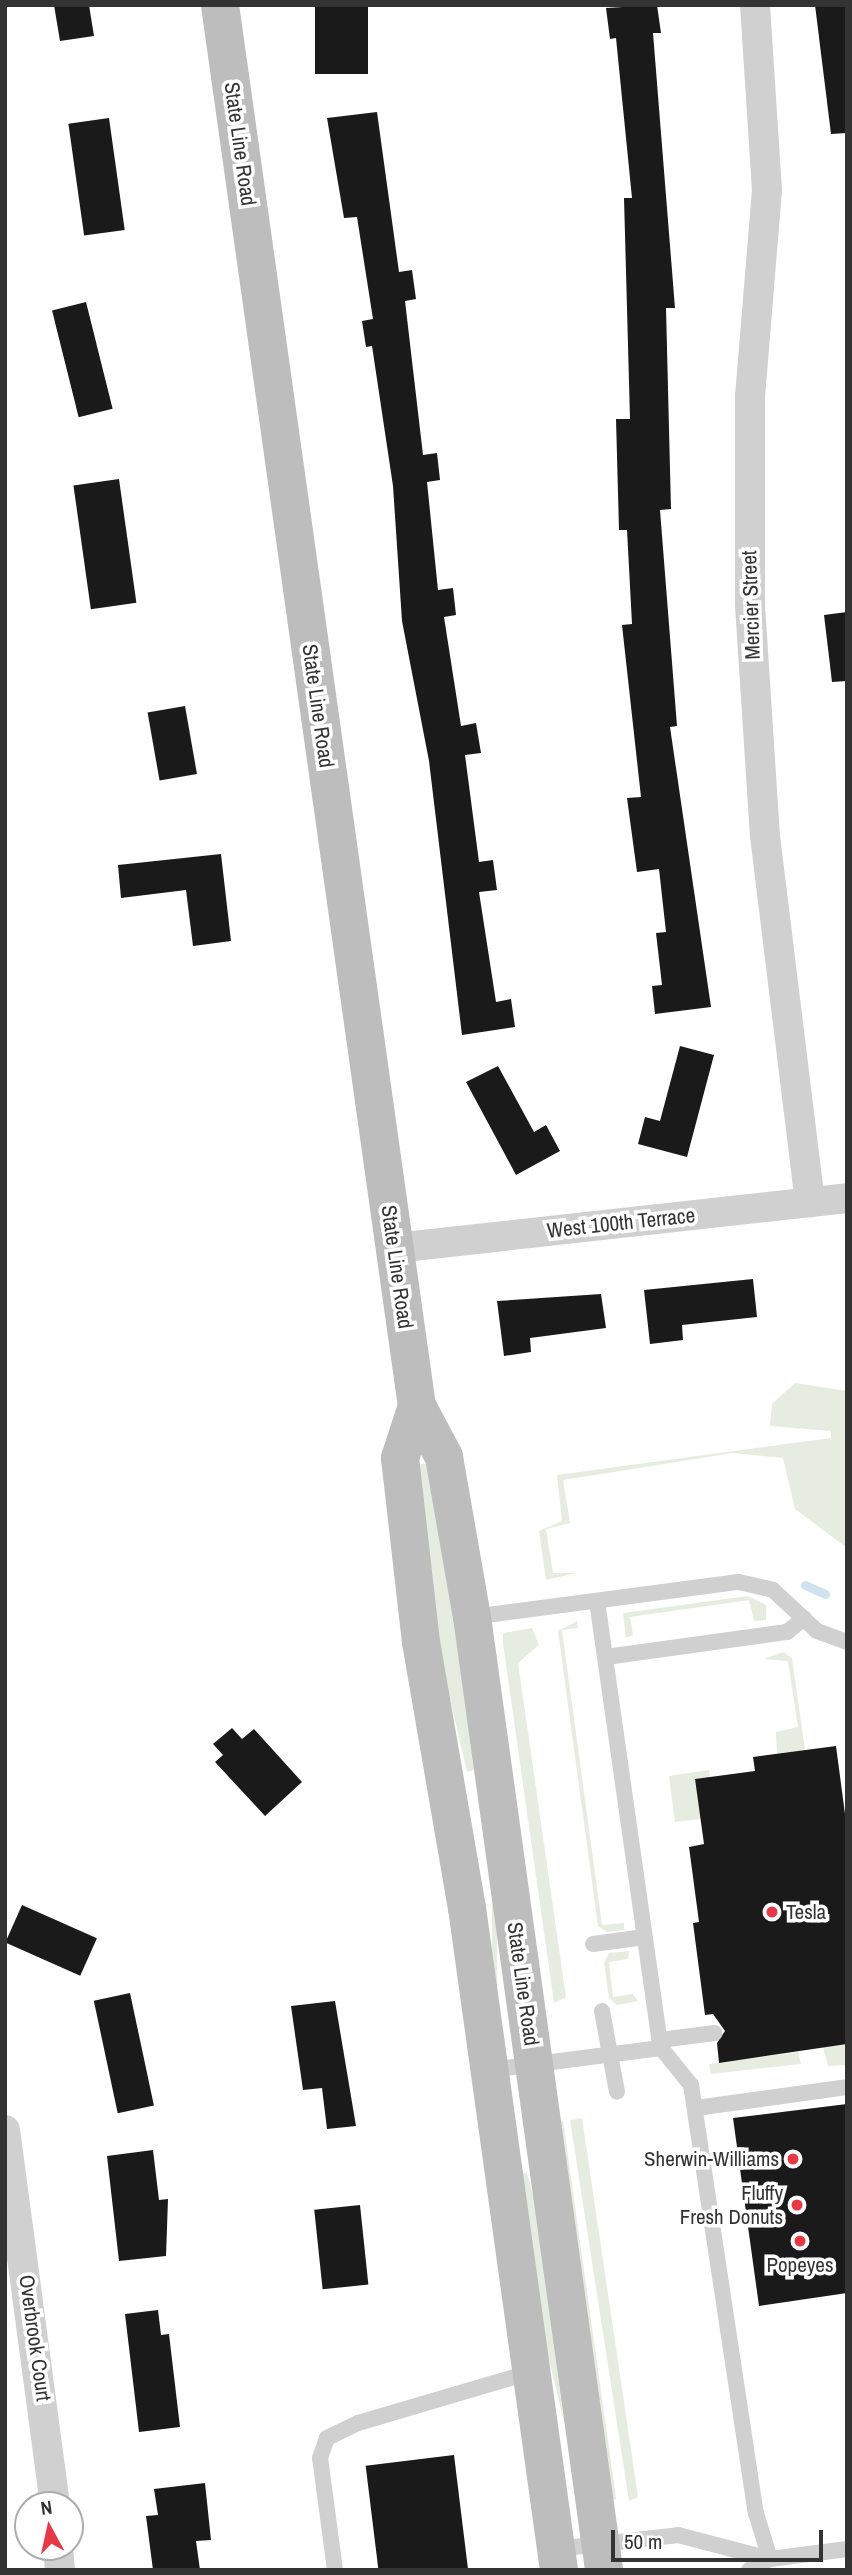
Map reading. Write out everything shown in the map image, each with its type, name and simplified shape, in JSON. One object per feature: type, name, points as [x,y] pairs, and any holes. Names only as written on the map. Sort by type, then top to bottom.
[{"type":"main road","name":"State Line Road","points":[[220,5],[417,1406],[444,1457],[472,1617],[602,2557]]},
{"type":"main road","name":"State Line Road","points":[[417,1406],[400,1458],[421,1642],[489,2070],[557,2559]]},
{"type":"street","name":"Mercier Street","points":[[755,5],[767,190],[750,395],[750,605],[765,836],[810,1202]]},
{"type":"street","name":"West 100th Terrace","points":[[395,1248],[847,1198]]},
{"type":"street","name":"Overbrook Court","points":[[5,2130],[53,2491]]},
{"type":"lane","points":[[472,1617],[757,1583],[774,1590],[804,1618],[847,1642]]},
{"type":"lane","points":[[597,1601],[661,2044],[683,2068],[696,2108],[756,2513],[770,2559]]},
{"type":"lane","points":[[606,1657],[786,1633],[804,1618]]},
{"type":"lane","points":[[593,1944],[645,1937]]},
{"type":"lane","points":[[603,2011],[617,2092]]},
{"type":"lane","points":[[489,2070],[610,2054],[715,2033]]},
{"type":"lane","points":[[696,2108],[847,2087]]},
{"type":"lane","points":[[335,2570],[320,2458],[327,2438],[358,2423],[531,2372]]},
{"type":"lane","points":[[557,2559],[602,2557],[678,2535],[770,2559]]},
{"type":"lane","points":[[749,2570],[770,2559],[847,2549]]},
{"type":"shaded area","points":[[795,1383],[847,1391],[847,1548],[795,1509],[783,1458],[733,1453],[563,1480],[570,1523],[546,1529],[553,1573],[576,1573],[546,1580],[539,1531],[562,1521],[557,1475],[831,1438],[831,1431],[770,1426],[772,1404]]},
{"type":"shaded area","points":[[418,1464],[426,1464],[448,1584],[475,1770],[467,1772],[441,1659]]},
{"type":"shaded area","points":[[748,1596],[766,1605],[766,1620],[754,1621],[749,1600],[630,1617],[633,1635],[626,1638],[623,1613]]},
{"type":"shaded area","points":[[577,1621],[578,1628],[562,1630],[602,1925],[624,1923],[624,1930],[607,1932],[598,1926],[558,1631]]},
{"type":"shaded area","points":[[532,1628],[539,1645],[518,1663],[566,1997],[554,2003],[503,1643],[503,1633]]},
{"type":"shaded area","points":[[783,1652],[792,1658],[805,1750],[777,1754],[776,1732],[798,1727],[788,1661],[764,1659]]},
{"type":"shaded area","points":[[492,1654],[497,1654],[497,1997],[492,1997]]},
{"type":"shaded area","points":[[709,1770],[710,1777],[695,1779],[701,1819],[675,1822],[669,1776]]},
{"type":"shaded area","points":[[629,1951],[628,1959],[609,1962],[613,1997],[633,1994],[638,2001],[617,2005],[609,1998],[604,1963],[609,1953]]},
{"type":"shaded area","points":[[847,2044],[847,2065],[828,2066],[823,2047]]},
{"type":"shaded area","points":[[798,2052],[801,2064],[711,2074],[709,2064]]},
{"type":"shaded area","points":[[582,2118],[638,2497],[629,2501],[570,2120]]},
{"type":"shaded area","points":[[563,2121],[616,2499],[610,2500],[557,2122]]},
{"type":"shaded area","points":[[519,2173],[527,2173],[534,2198],[564,2422],[541,2326]]},
{"type":"building","points":[[54,5],[89,5],[94,36],[60,41]]},
{"type":"building","points":[[315,5],[368,5],[368,74],[315,74]]},
{"type":"building","points":[[657,5],[661,33],[653,33],[675,308],[666,308],[671,509],[660,510],[677,726],[670,727],[711,1007],[655,1014],[652,986],[662,985],[656,933],[666,932],[659,869],[637,872],[627,798],[641,797],[622,625],[632,624],[627,530],[619,530],[616,419],[630,419],[624,198],[632,198],[616,38],[610,39],[606,8]]},
{"type":"building","points":[[815,5],[847,5],[847,133],[831,134]]},
{"type":"building","points":[[377,112],[399,272],[412,270],[416,299],[405,301],[423,455],[437,453],[440,480],[427,482],[438,590],[453,588],[456,615],[444,617],[461,726],[476,723],[481,753],[465,755],[479,862],[493,860],[497,890],[479,892],[496,1002],[511,999],[515,1027],[462,1035],[429,761],[402,621],[393,486],[372,346],[366,347],[362,321],[373,319],[357,217],[344,218],[327,118]]},
{"type":"building","points":[[109,118],[125,230],[84,236],[68,124]]},
{"type":"building","points":[[86,302],[113,409],[79,417],[52,310]]},
{"type":"building","points":[[119,479],[136,603],[91,609],[73,485]]},
{"type":"building","points":[[847,612],[847,681],[832,682],[824,615]]},
{"type":"building","points":[[185,706],[197,774],[160,781],[148,713]]},
{"type":"building","points":[[221,854],[231,941],[193,946],[186,890],[121,898],[118,865]]},
{"type":"building","points":[[680,1046],[714,1055],[687,1157],[638,1144],[645,1117],[660,1121]]},
{"type":"building","points":[[498,1066],[534,1132],[546,1125],[560,1151],[516,1175],[466,1082]]},
{"type":"building","points":[[753,1279],[757,1317],[682,1325],[683,1340],[650,1344],[644,1290]]},
{"type":"building","points":[[601,1294],[606,1328],[530,1338],[531,1352],[504,1356],[497,1301]]},
{"type":"building","points":[[232,1728],[242,1739],[254,1729],[302,1782],[265,1816],[215,1762],[223,1755],[213,1744]]},
{"type":"building","name":"Tesla","points":[[836,1746],[847,1829],[847,2044],[719,2063],[717,2043],[725,2031],[713,2014],[705,2015],[693,1923],[699,1922],[689,1847],[704,1844],[695,1779],[755,1771],[753,1757]]},
{"type":"building","points":[[22,1905],[97,1938],[80,1976],[5,1942]]},
{"type":"building","points":[[130,1993],[154,2105],[118,2113],[94,2001]]},
{"type":"building","points":[[335,2001],[356,2126],[327,2129],[322,2088],[303,2090],[291,2006]]},
{"type":"building","points":[[847,2104],[847,2293],[759,2306],[733,2118]]},
{"type":"building","points":[[153,2150],[159,2200],[168,2199],[166,2256],[119,2261],[107,2156]]},
{"type":"building","points":[[360,2205],[368,2285],[323,2289],[314,2210]]},
{"type":"building","points":[[158,2310],[161,2335],[169,2334],[180,2427],[139,2432],[125,2314]]},
{"type":"building","points":[[454,2455],[468,2570],[378,2570],[366,2466]]},
{"type":"building","points":[[205,2483],[211,2540],[196,2541],[200,2570],[153,2570],[146,2516],[158,2515],[154,2489]]},
{"type":"waterway","points":[[805,1585],[825,1594]]},
{"type":"place","name":"Tesla","points":[[772,1912]]},
{"type":"place","name":"Sherwin-Williams","points":[[793,2159]]},
{"type":"place","name":"Fluffy Fresh Donuts","points":[[797,2205]]},
{"type":"place","name":"Popeyes","points":[[800,2241]]}]
